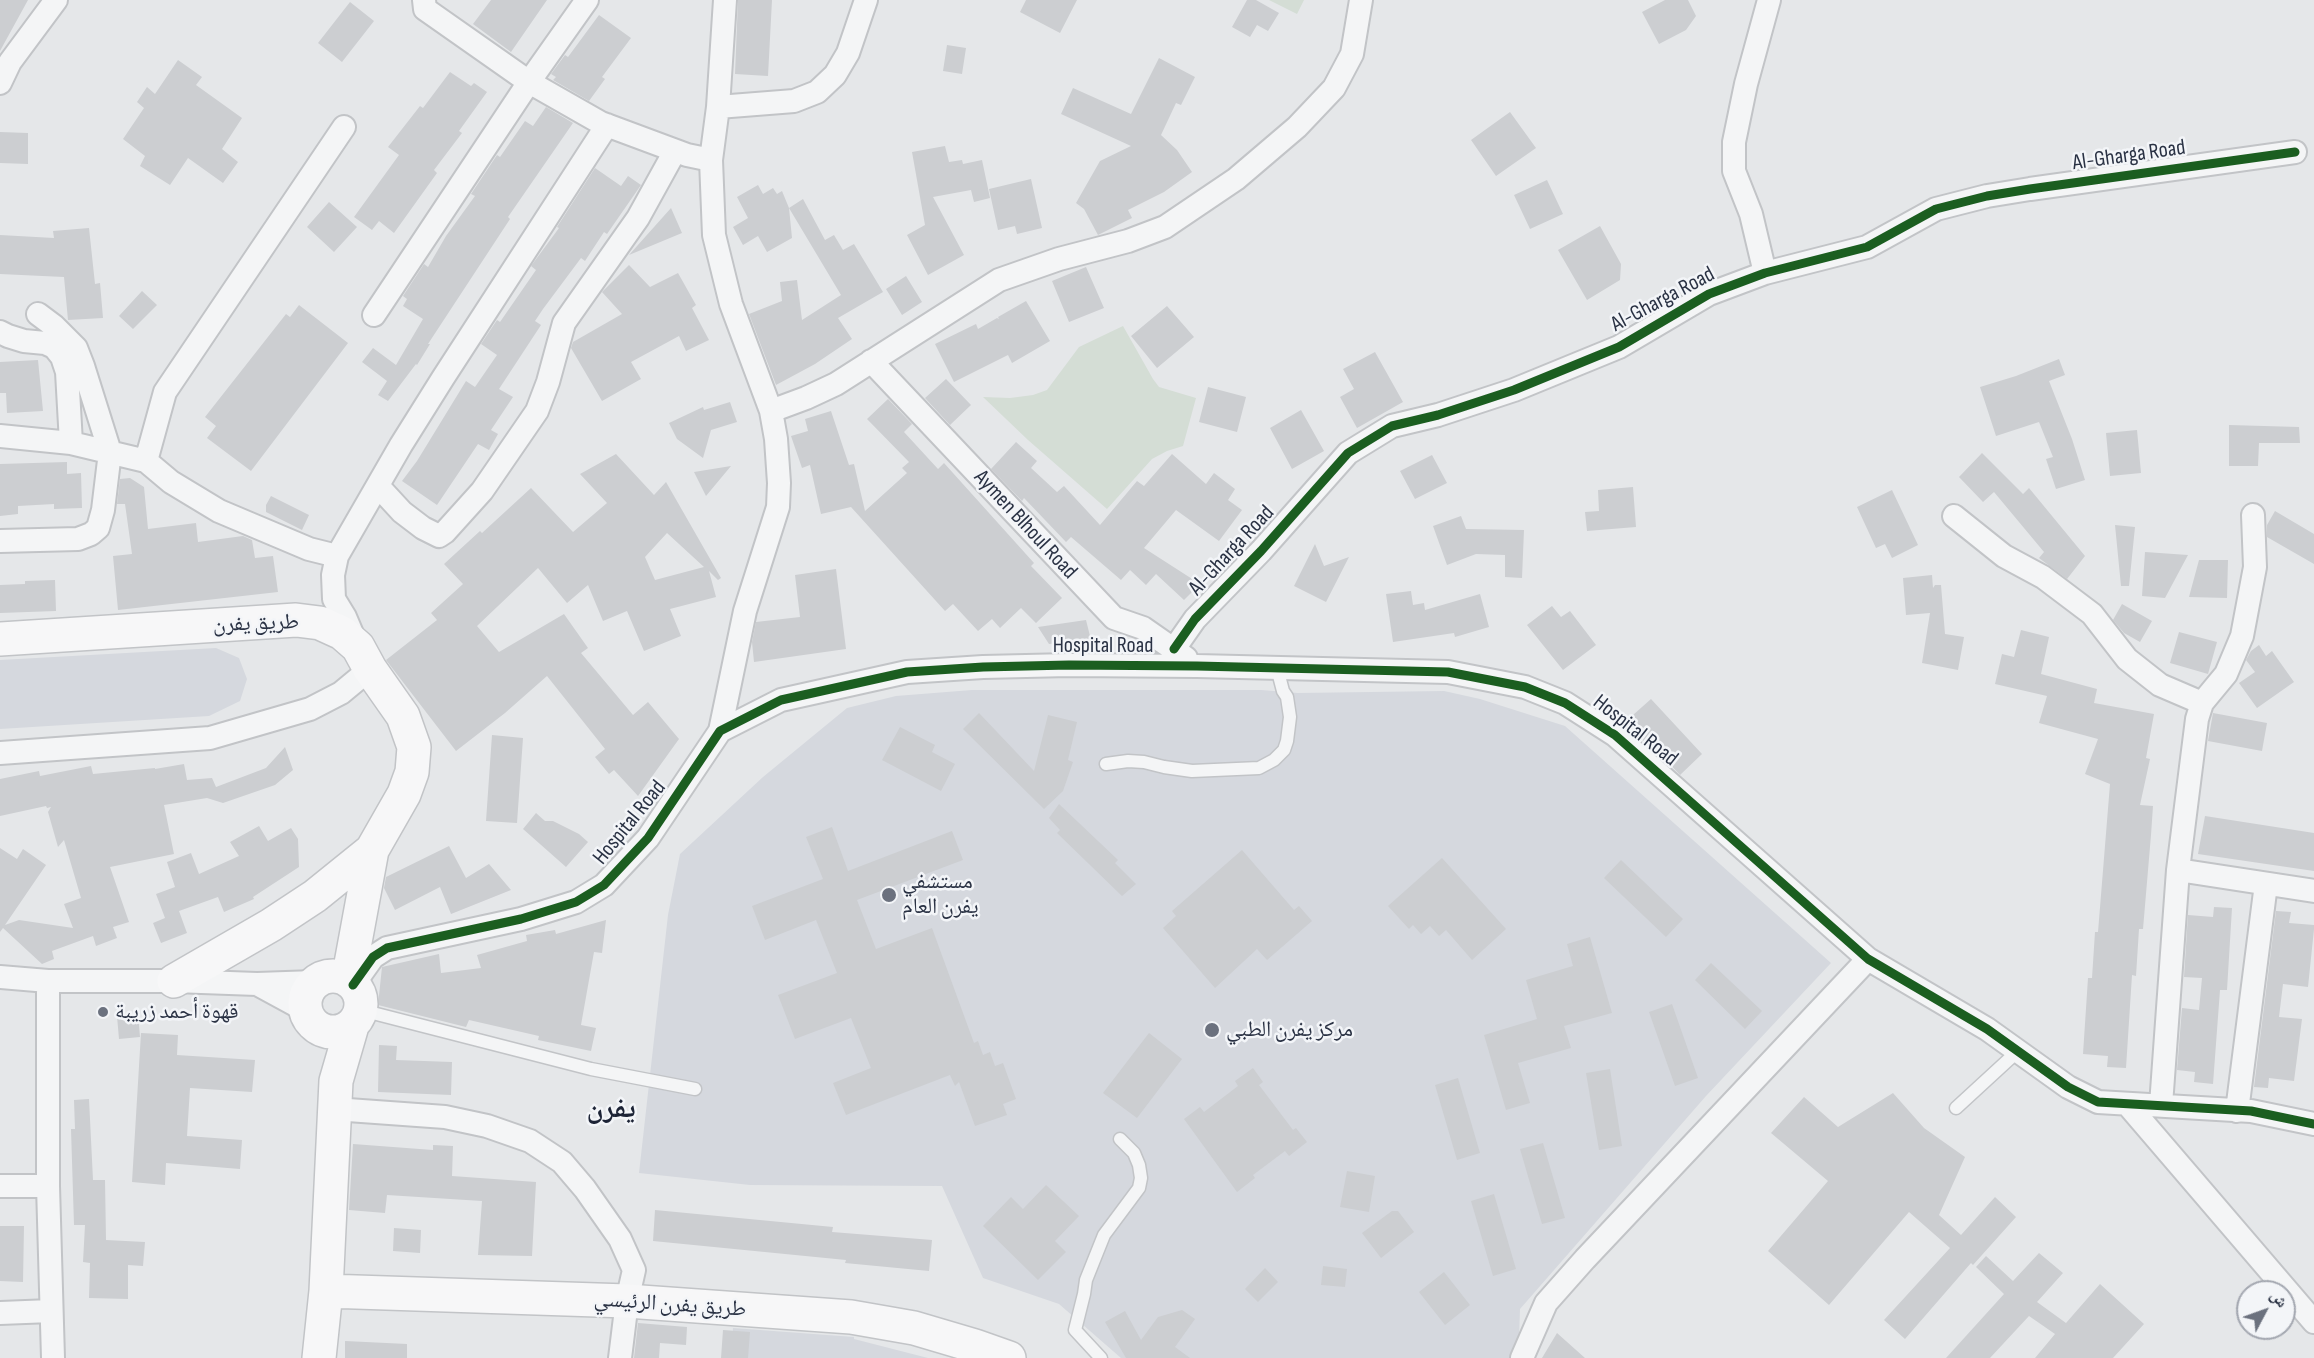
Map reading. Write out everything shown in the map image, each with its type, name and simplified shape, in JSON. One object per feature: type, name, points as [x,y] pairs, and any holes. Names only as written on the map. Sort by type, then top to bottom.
[{"type":"main road","name":"طريق يفرن","points":[[0,639],[296,620],[320,623],[342,633],[364,658],[403,716],[414,747],[412,772],[404,794],[372,850],[360,911],[333,999],[335,1095],[326,1291],[319,1358]]},
{"type":"main road","points":[[174,981],[271,925],[315,896],[372,850]]},
{"type":"main road","name":"طريق يفرن الرئيسي","points":[[326,1291],[627,1301],[851,1317],[914,1328],[1009,1358]]},
{"type":"street","points":[[0,83],[10,63],[56,0]]},
{"type":"street","points":[[424,0],[425,9],[530,82],[608,125],[675,151],[711,160]]},
{"type":"street","points":[[374,315],[587,0]]},
{"type":"street","points":[[720,731],[745,611],[778,507],[776,439],[771,411],[731,304],[714,235],[711,160],[718,107],[725,0]]},
{"type":"street","points":[[718,107],[794,101],[817,92],[835,75],[848,53],[866,0]]},
{"type":"street","points":[[771,411],[836,384],[999,280],[1059,259],[1128,241],[1165,227],[1236,179],[1297,127],[1334,88],[1352,54],[1361,0]]},
{"type":"street","points":[[1765,273],[1751,214],[1734,171],[1734,142],[1746,84],[1769,0]]},
{"type":"street","points":[[0,753],[210,738],[310,709],[341,693],[364,658],[345,616],[334,599],[333,575],[337,556],[401,445],[455,359],[608,125]]},
{"type":"street","points":[[146,461],[165,392],[344,127]]},
{"type":"street","points":[[378,486],[402,512],[423,528],[439,536],[482,491],[537,411],[548,382],[564,323],[638,218],[675,151]]},
{"type":"street","name":"Al-Gharga Road","points":[[1174,649],[1195,619],[1261,551],[1348,453],[1392,426],[1438,415],[1514,390],[1619,347],[1709,294],[1765,273],[1866,247],[1936,209],[1987,196],[2295,152]]},
{"type":"street","points":[[0,541],[76,540],[91,534],[98,528],[103,510],[110,452],[76,348],[38,314]]},
{"type":"street","points":[[0,332],[16,338],[45,343],[54,347],[62,357],[67,372],[71,443]]},
{"type":"street","name":"Aymen Blhoul Road","points":[[871,361],[1114,618],[1143,628],[1197,666]]},
{"type":"street","points":[[0,436],[71,443],[146,461],[171,482],[219,511],[309,549],[337,556]]},
{"type":"street","points":[[2161,1105],[2178,870],[2197,719],[2202,703],[2226,674],[2242,636],[2255,567],[2253,515]]},
{"type":"street","points":[[1954,516],[2004,556],[2043,577],[2092,615],[2127,659],[2160,686],[2202,703]]},
{"type":"street","name":"Hospital Road","points":[[333,999],[373,957],[387,948],[521,919],[576,903],[604,885],[648,838],[720,731],[781,700],[907,672],[983,667],[1197,666],[1448,672],[1525,687],[1565,703],[1615,735],[1868,959],[1987,1029],[2068,1087],[2098,1102],[2251,1111],[2314,1124]]},
{"type":"street","points":[[2178,870],[2314,891]]},
{"type":"street","points":[[2237,1111],[2266,884]]},
{"type":"street","points":[[1522,1358],[1546,1303],[1868,959]]},
{"type":"street","points":[[0,977],[48,981],[174,981],[257,984],[333,999]]},
{"type":"street","points":[[48,981],[48,1186],[53,1358]]},
{"type":"street","points":[[335,1095],[487,1126],[530,1141],[562,1162],[585,1189],[620,1239],[634,1270],[627,1301],[620,1358]]},
{"type":"street","points":[[2128,1105],[2314,1322]]},
{"type":"street","points":[[0,1186],[48,1186]]},
{"type":"street","points":[[0,1313],[51,1311]]},
{"type":"lane","points":[[1106,764],[1128,761],[1143,762],[1192,771],[1259,768],[1274,760],[1284,750],[1289,728],[1287,698],[1283,692],[1277,668]]},
{"type":"lane","points":[[333,999],[591,1070],[695,1089]]},
{"type":"lane","points":[[1956,1108],[2018,1051]]},
{"type":"lane","points":[[1101,1358],[1074,1330],[1086,1280],[1104,1235],[1139,1188],[1141,1179],[1134,1153],[1120,1139]]},
{"type":"shaded area","points":[[1269,0],[1304,0],[1297,14]]},
{"type":"shaded area","points":[[1123,326],[1159,387],[1196,398],[1183,446],[1152,459],[1107,509],[983,397],[1010,398],[1033,395],[1047,390],[1079,347]]},
{"type":"shaded area","points":[[216,648],[239,658],[247,679],[240,701],[209,716],[0,729],[0,660]]},
{"type":"shaded area","name":"مركز يفرن الطبي","points":[[972,690],[1261,690],[1298,693],[1444,691],[1480,699],[1565,726],[1831,963],[1706,1096],[1520,1309],[1519,1338],[1514,1358],[1121,1358],[1059,1304],[983,1278],[942,1186],[750,1185],[639,1173],[668,915],[680,854],[763,777],[847,708],[896,696]]},
{"type":"shaded area","points":[[733,1328],[854,1337],[854,1339],[928,1358],[731,1358]]},
{"type":"building","points":[[0,0],[28,0],[0,51]]},
{"type":"building","points":[[491,0],[547,0],[511,52],[473,24]]},
{"type":"building","points":[[738,0],[772,0],[768,76],[735,74]]},
{"type":"building","points":[[1026,0],[1077,0],[1060,33],[1020,12]]},
{"type":"building","points":[[1247,0],[1256,0],[1279,13],[1268,31],[1257,25],[1250,37],[1232,27]]},
{"type":"building","points":[[1665,0],[1688,0],[1696,16],[1686,30],[1659,44],[1642,12]]},
{"type":"building","points":[[350,2],[374,21],[342,62],[318,43]]},
{"type":"building","points":[[599,15],[631,38],[602,77],[605,79],[589,101],[553,80],[556,77],[551,74],[565,55],[568,57]]},
{"type":"building","points":[[947,45],[966,48],[962,74],[943,71]]},
{"type":"building","points":[[1159,58],[1195,77],[1181,105],[1176,103],[1161,135],[1177,150],[1192,172],[1164,192],[1128,210],[1132,218],[1098,235],[1084,209],[1076,203],[1100,161],[1131,146],[1061,114],[1073,88],[1131,114]]},
{"type":"building","points":[[178,60],[202,77],[196,85],[242,118],[222,149],[238,162],[223,183],[188,158],[170,185],[140,166],[145,156],[123,139],[144,108],[137,102],[147,87],[155,94]]},
{"type":"building","points":[[450,72],[471,86],[474,83],[487,92],[459,131],[462,133],[434,170],[437,173],[394,233],[379,221],[372,230],[354,217],[399,155],[388,147],[420,106],[423,108]]},
{"type":"building","points":[[546,107],[573,123],[508,217],[510,219],[428,344],[430,344],[417,365],[388,401],[378,395],[387,381],[362,362],[373,348],[396,365],[423,319],[403,306],[407,299],[403,296],[424,264],[428,267],[446,236],[475,196],[471,194],[497,155],[500,157],[525,121],[533,126]]},
{"type":"building","points":[[1510,112],[1536,148],[1496,176],[1471,140]]},
{"type":"building","points":[[0,132],[28,133],[28,164],[0,163]]},
{"type":"building","points":[[945,146],[949,162],[962,160],[963,164],[982,160],[990,198],[974,202],[971,190],[933,197],[964,255],[928,275],[907,235],[925,225],[912,152]]},
{"type":"building","points":[[595,168],[621,186],[628,176],[641,185],[607,234],[604,232],[585,261],[581,258],[535,321],[541,325],[499,389],[513,397],[491,430],[498,434],[489,450],[478,444],[437,505],[402,481],[417,461],[466,381],[475,387],[497,355],[481,344],[497,320],[500,322],[536,270],[531,266],[559,228],[557,227]]},
{"type":"building","points":[[1031,179],[1042,228],[1017,234],[1015,226],[998,230],[989,189]]},
{"type":"building","points":[[1547,180],[1563,214],[1530,229],[1514,195]]},
{"type":"building","points":[[758,185],[763,194],[773,188],[777,194],[782,191],[789,208],[792,238],[767,252],[758,236],[743,245],[733,227],[748,218],[737,197]]},
{"type":"building","points":[[803,199],[825,240],[834,235],[843,250],[854,244],[883,292],[838,318],[852,339],[815,364],[776,385],[749,314],[782,301],[780,282],[797,280],[802,320],[841,295],[789,208]]},
{"type":"building","points":[[329,202],[357,227],[334,252],[307,227]]},
{"type":"building","points":[[671,208],[682,233],[629,255]]},
{"type":"building","points":[[1600,226],[1621,264],[1620,280],[1587,300],[1558,250]]},
{"type":"building","points":[[89,228],[95,284],[100,283],[103,318],[68,320],[64,277],[0,274],[0,235],[54,238],[53,231]]},
{"type":"building","points":[[629,265],[650,287],[678,273],[696,305],[692,308],[709,340],[686,351],[679,336],[631,362],[641,379],[602,401],[571,348],[573,342],[622,314],[602,292]]},
{"type":"building","points":[[1086,267],[1104,308],[1069,322],[1052,281]]},
{"type":"building","points":[[906,276],[922,302],[902,315],[886,289]]},
{"type":"building","points":[[142,291],[157,305],[133,329],[119,316]]},
{"type":"building","points":[[1026,301],[1050,341],[1012,363],[1008,355],[954,382],[935,344],[976,324],[978,329],[999,319],[998,317]]},
{"type":"building","points":[[299,305],[348,343],[251,471],[207,438],[216,426],[205,417],[286,314],[290,317]]},
{"type":"building","points":[[1167,306],[1194,337],[1157,368],[1131,336]]},
{"type":"building","points":[[1375,352],[1403,402],[1357,428],[1340,397],[1354,389],[1343,369]]},
{"type":"building","points":[[2059,359],[2065,375],[2049,381],[2085,480],[2056,489],[2046,459],[2053,457],[2039,422],[1996,436],[1980,387]]},
{"type":"building","points":[[38,360],[43,411],[7,413],[6,393],[0,393],[0,362]]},
{"type":"building","points":[[946,379],[971,405],[950,425],[925,398]]},
{"type":"building","points":[[1208,387],[1246,397],[1237,432],[1199,422]]},
{"type":"building","points":[[888,399],[912,424],[904,432],[938,469],[944,463],[1034,563],[1031,566],[1062,598],[1036,623],[1021,608],[1000,628],[992,619],[978,631],[953,604],[945,611],[851,507],[821,514],[810,465],[802,468],[791,436],[808,431],[805,419],[831,411],[849,465],[854,464],[865,511],[907,473],[902,468],[909,462],[867,419]]},
{"type":"building","points":[[730,402],[737,422],[711,430],[703,458],[677,439],[669,423],[703,407],[704,410]]},
{"type":"building","points":[[1301,410],[1324,451],[1292,469],[1270,428]]},
{"type":"building","points":[[2229,425],[2299,427],[2300,443],[2259,443],[2258,466],[2229,466]]},
{"type":"building","points":[[2137,430],[2141,473],[2110,476],[2106,433]]},
{"type":"building","points":[[1016,442],[1037,461],[1031,468],[1057,492],[1064,486],[1100,525],[1137,481],[1144,486],[1172,454],[1206,484],[1214,473],[1235,489],[1228,500],[1242,510],[1219,541],[1176,510],[1144,548],[1200,584],[1184,600],[1156,574],[1146,585],[1130,570],[1121,580],[1071,537],[1066,542],[1024,498],[1022,501],[991,469]]},
{"type":"building","points":[[1982,453],[2023,494],[2029,488],[2085,556],[2067,579],[2039,558],[2044,552],[1994,492],[1983,502],[1959,477]]},
{"type":"building","points":[[616,454],[654,495],[666,482],[721,578],[718,580],[709,571],[716,597],[670,609],[681,636],[644,651],[627,611],[603,621],[588,585],[567,603],[538,568],[477,626],[499,652],[564,614],[588,648],[581,653],[633,715],[648,702],[679,739],[638,796],[614,770],[609,774],[595,757],[605,749],[547,676],[505,713],[456,751],[386,660],[437,620],[431,613],[463,584],[444,564],[531,488],[573,532],[607,503],[580,474]],"holes":[[[667,533],[704,567],[655,580],[645,557]]]},
{"type":"building","points":[[1432,455],[1447,483],[1415,499],[1400,471]]},
{"type":"building","points":[[67,462],[67,474],[81,473],[82,508],[54,509],[54,504],[18,506],[18,514],[0,516],[0,464]]},
{"type":"building","points":[[731,466],[706,496],[694,472]]},
{"type":"building","points":[[130,478],[144,487],[148,529],[196,523],[198,542],[243,536],[252,540],[255,558],[273,556],[278,592],[118,610],[113,556],[132,554],[125,504],[117,504],[120,479]]},
{"type":"building","points":[[1633,487],[1636,527],[1587,531],[1585,512],[1599,511],[1598,490]]},
{"type":"building","points":[[1892,490],[1918,545],[1892,558],[1885,544],[1876,548],[1857,507]]},
{"type":"building","points":[[271,496],[309,515],[302,530],[266,512],[266,505]]},
{"type":"building","points":[[2275,511],[2314,534],[2314,564],[2267,537],[2267,525]]},
{"type":"building","points":[[1461,516],[1466,529],[1524,530],[1522,578],[1505,577],[1505,555],[1476,554],[1447,565],[1433,526]]},
{"type":"building","points":[[2115,525],[2135,527],[2129,586],[2121,586]]},
{"type":"building","points":[[1315,544],[1324,566],[1349,557],[1326,602],[1294,586]]},
{"type":"building","points":[[2145,552],[2188,555],[2165,598],[2142,596]]},
{"type":"building","points":[[2199,560],[2228,560],[2227,598],[2189,597]]},
{"type":"building","points":[[836,569],[846,649],[754,662],[752,642],[756,622],[800,617],[795,575]]},
{"type":"building","points":[[1932,575],[1933,588],[1935,585],[1941,585],[1945,634],[1964,637],[1958,670],[1922,663],[1930,613],[1906,615],[1903,578]]},
{"type":"building","points":[[55,580],[56,611],[0,613],[0,585]]},
{"type":"building","points":[[1411,591],[1413,605],[1424,603],[1425,610],[1480,594],[1489,627],[1455,637],[1454,633],[1393,642],[1386,594]]},
{"type":"building","points":[[2122,604],[2152,621],[2140,642],[2124,633],[2113,620]]},
{"type":"building","points":[[1552,606],[1561,617],[1570,611],[1596,645],[1563,670],[1527,625]]},
{"type":"building","points":[[1086,620],[1091,640],[1049,644],[1038,627]]},
{"type":"building","points":[[2021,630],[2049,637],[2041,674],[2097,689],[2094,703],[2154,714],[2146,758],[2150,759],[2140,805],[2153,806],[2143,929],[2139,929],[2136,976],[2132,975],[2126,1068],[2107,1067],[2108,1056],[2083,1054],[2088,978],[2092,978],[2095,932],[2098,932],[2110,784],[2085,774],[2098,739],[2039,723],[2047,696],[1995,684],[2002,654],[2014,657]]},
{"type":"building","points":[[2179,632],[2217,642],[2208,674],[2170,663]]},
{"type":"building","points":[[2259,645],[2266,656],[2272,651],[2294,682],[2257,708],[2239,683],[2255,672],[2246,660],[2251,651]]},
{"type":"building","points":[[1651,699],[1702,754],[1680,775],[1657,750],[1655,752],[1624,723]]},
{"type":"building","points":[[979,713],[1034,771],[1048,715],[1077,722],[1068,760],[1073,762],[1063,791],[1044,809],[963,729]]},
{"type":"building","points":[[2213,713],[2267,723],[2262,751],[2208,741]]},
{"type":"building","points":[[900,727],[935,745],[932,752],[955,764],[941,791],[882,760]]},
{"type":"building","points":[[492,735],[523,738],[517,823],[486,821]]},
{"type":"building","points":[[285,747],[293,770],[275,785],[223,803],[207,798],[164,805],[174,854],[110,867],[129,922],[113,927],[117,938],[96,946],[93,936],[52,951],[54,959],[42,964],[3,928],[0,932],[0,848],[17,859],[23,849],[46,865],[5,925],[19,920],[73,928],[64,904],[81,898],[64,840],[58,847],[48,812],[51,807],[46,806],[0,816],[0,779],[39,771],[40,776],[91,766],[93,774],[155,769],[184,764],[187,780],[212,778],[216,787],[266,768]]},
{"type":"building","points":[[1059,804],[1118,860],[1115,863],[1136,884],[1122,896],[1057,833],[1060,830],[1049,818]]},
{"type":"building","points":[[536,813],[545,821],[553,821],[579,834],[588,842],[566,867],[523,829]]},
{"type":"building","points":[[2205,816],[2314,833],[2314,871],[2198,854]]},
{"type":"building","points":[[259,826],[268,841],[291,828],[298,839],[299,867],[253,897],[254,899],[224,912],[218,897],[179,911],[187,933],[161,943],[153,923],[165,918],[156,894],[175,887],[167,862],[191,853],[199,874],[239,856],[230,842]]},
{"type":"building","points":[[832,827],[848,871],[952,831],[963,860],[857,900],[876,949],[932,928],[974,1043],[978,1041],[983,1055],[990,1052],[995,1066],[1003,1063],[1016,1099],[1003,1104],[1007,1115],[975,1126],[959,1082],[955,1086],[950,1075],[846,1115],[833,1083],[871,1068],[851,1018],[795,1039],[778,995],[837,973],[816,920],[765,940],[752,906],[823,879],[806,837]]},
{"type":"building","points":[[449,846],[466,878],[489,864],[511,890],[451,914],[440,887],[395,910],[384,888],[386,877]]},
{"type":"building","points":[[1242,850],[1294,910],[1299,906],[1312,921],[1267,960],[1257,949],[1215,988],[1163,928],[1176,916],[1172,911]]},
{"type":"building","points":[[1442,858],[1506,929],[1472,960],[1446,930],[1439,936],[1430,926],[1421,934],[1413,925],[1409,929],[1388,906]]},
{"type":"building","points":[[1621,860],[1683,919],[1666,937],[1604,878]]},
{"type":"building","points":[[2214,907],[2232,908],[2227,990],[2220,990],[2213,1084],[2194,1082],[2195,1072],[2177,1070],[2182,1008],[2199,1010],[2202,978],[2184,977],[2188,915],[2213,917]]},
{"type":"building","points":[[2276,911],[2291,912],[2289,923],[2314,925],[2308,987],[2283,984],[2279,1017],[2302,1019],[2294,1081],[2269,1078],[2268,1088],[2254,1087]]},
{"type":"building","points":[[606,920],[602,953],[594,952],[581,1025],[596,1028],[591,1051],[538,1040],[539,1036],[469,1020],[466,1027],[378,1005],[382,967],[439,954],[441,973],[481,968],[477,955],[527,941],[526,935],[555,930],[556,934]]},
{"type":"building","points":[[1590,937],[1612,1013],[1564,1026],[1571,1048],[1518,1063],[1530,1103],[1506,1110],[1484,1035],[1537,1019],[1526,980],[1573,966],[1567,944]]},
{"type":"building","points":[[1711,963],[1762,1011],[1745,1029],[1695,980]]},
{"type":"building","points":[[1672,1004],[1698,1078],[1675,1086],[1649,1012]]},
{"type":"building","points":[[138,1014],[140,1037],[119,1039],[117,1016]]},
{"type":"building","points":[[141,1033],[178,1035],[177,1055],[255,1060],[252,1092],[190,1088],[187,1136],[242,1140],[240,1169],[166,1163],[165,1185],[132,1182]]},
{"type":"building","points":[[1149,1033],[1182,1059],[1137,1118],[1103,1093]]},
{"type":"building","points":[[379,1045],[397,1046],[396,1060],[452,1062],[451,1095],[378,1092]]},
{"type":"building","points":[[1253,1068],[1263,1082],[1259,1085],[1293,1130],[1296,1128],[1307,1142],[1289,1156],[1285,1151],[1253,1175],[1255,1178],[1237,1192],[1184,1119],[1200,1107],[1204,1112],[1238,1086],[1235,1081]]},
{"type":"building","points":[[1610,1069],[1622,1146],[1599,1150],[1586,1073]]},
{"type":"building","points":[[1458,1078],[1480,1153],[1457,1160],[1435,1085]]},
{"type":"building","points":[[1893,1093],[1924,1128],[1965,1157],[1939,1215],[1961,1235],[1995,1197],[2016,1217],[1973,1265],[1971,1263],[1905,1339],[1884,1320],[1950,1248],[1909,1212],[1829,1305],[1768,1251],[1828,1181],[1771,1133],[1804,1097],[1838,1127]]},
{"type":"building","points":[[89,1099],[93,1180],[105,1180],[106,1240],[145,1242],[143,1266],[128,1265],[128,1299],[89,1298],[90,1263],[83,1262],[85,1225],[74,1225],[71,1129],[75,1129],[74,1100]]},
{"type":"building","points":[[1543,1143],[1565,1218],[1542,1224],[1520,1149]]},
{"type":"building","points":[[353,1144],[433,1150],[433,1145],[453,1146],[452,1176],[536,1182],[532,1256],[478,1255],[482,1201],[387,1195],[385,1213],[349,1210]]},
{"type":"building","points":[[1347,1171],[1375,1176],[1369,1212],[1340,1207]]},
{"type":"building","points":[[1046,1185],[1079,1216],[1055,1241],[1066,1252],[1038,1280],[983,1226],[1011,1197],[1023,1209]]},
{"type":"building","points":[[1494,1194],[1516,1269],[1493,1276],[1471,1201]]},
{"type":"building","points":[[655,1210],[833,1227],[832,1232],[932,1240],[929,1271],[845,1263],[846,1260],[653,1241]]},
{"type":"building","points":[[1392,1211],[1398,1211],[1414,1232],[1381,1258],[1362,1233]]},
{"type":"building","points":[[0,1226],[24,1226],[23,1282],[0,1281]]},
{"type":"building","points":[[394,1228],[421,1230],[420,1253],[393,1251]]},
{"type":"building","points":[[2039,1253],[2063,1273],[2037,1302],[2066,1323],[2100,1284],[2144,1324],[2113,1358],[2035,1358],[2055,1334],[2029,1316],[1990,1358],[1946,1358],[2004,1294],[1976,1267],[1986,1256],[2013,1281]]},
{"type":"building","points":[[1323,1266],[1347,1269],[1345,1287],[1321,1285]]},
{"type":"building","points":[[1265,1268],[1278,1282],[1258,1302],[1245,1289]]},
{"type":"building","points":[[1444,1272],[1470,1305],[1445,1325],[1419,1292]]},
{"type":"building","points":[[1182,1310],[1195,1319],[1175,1347],[1190,1358],[1126,1358],[1105,1322],[1125,1311],[1141,1340],[1158,1317]]},
{"type":"building","points":[[638,1323],[687,1327],[686,1345],[660,1343],[659,1358],[634,1358]]},
{"type":"building","points":[[723,1330],[750,1332],[748,1358],[721,1358]]},
{"type":"building","points":[[1557,1333],[1585,1358],[1542,1358]]},
{"type":"building","points":[[345,1341],[407,1344],[407,1358],[345,1358]]},
{"type":"cycle path","points":[[1174,649],[1195,619],[1261,551],[1348,453],[1392,426],[1438,415],[1514,390],[1619,347],[1709,294],[1765,273],[1867,247],[1936,209],[1987,196],[2030,189],[2295,152]]},
{"type":"cycle path","points":[[353,985],[373,957],[387,948],[521,919],[576,902],[604,885],[648,838],[720,731],[781,700],[907,672],[983,667],[1197,666],[1448,672],[1525,687],[1565,703],[1615,735],[1868,959],[1987,1029],[2068,1087],[2098,1102],[2251,1111],[2314,1124]]},
{"type":"place","name":"مستشفي يفرن العام","points":[[889,895]]},
{"type":"place","name":"قهوة أحمد زريبة","points":[[103,1012]]},
{"type":"place","name":"مركز يفرن الطبي","points":[[1212,1030]]},
{"type":"district","name":"يفرن","points":[[611,1110]]}]
